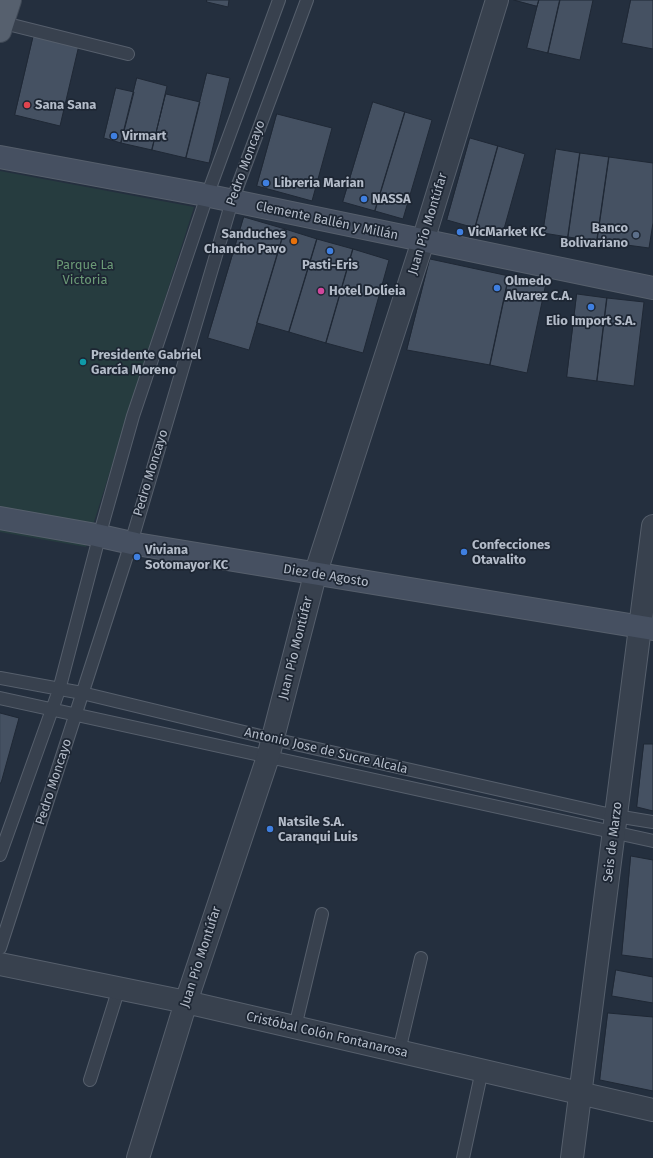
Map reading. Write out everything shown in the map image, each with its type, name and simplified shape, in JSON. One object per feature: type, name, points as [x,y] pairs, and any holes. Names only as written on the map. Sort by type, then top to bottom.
[{"type":"main road","points":[[1,25],[10,0]]},
{"type":"street","name":"Juan Pío Montúfar","points":[[138,1158],[186,1002],[270,748],[315,574],[423,241],[497,0]]},
{"type":"street","name":"Clemente Ballén y Millán","points":[[0,157],[232,201],[653,288]]},
{"type":"street","name":"Diez de Agosto","points":[[0,518],[99,535],[131,543],[646,628]]},
{"type":"street","name":"Seis de Marzo","points":[[572,1158],[615,824],[646,628],[653,526]]},
{"type":"street","name":"Cristóbal Colón Fontanarosa","points":[[0,964],[186,1002],[653,1110]]},
{"type":"lane","name":"Pedro Moncayo","points":[[0,855],[59,690],[99,535],[134,416],[207,196],[279,0]]},
{"type":"lane","name":"Pedro Moncayo","points":[[0,948],[131,543],[232,201],[306,0]]},
{"type":"lane","points":[[1,25],[128,54]]},
{"type":"lane","name":"Antonio Jose de Sucre Alcala","points":[[0,678],[82,693],[270,748],[615,824],[653,822]]},
{"type":"lane","name":"Antonio Jose de Sucre Alcala","points":[[0,698],[76,715],[270,748],[615,824],[653,841]]},
{"type":"lane","points":[[295,1027],[322,914]]},
{"type":"lane","points":[[399,1051],[421,958]]},
{"type":"lane","points":[[90,1080],[119,988]]},
{"type":"lane","points":[[463,1158],[482,1070]]},
{"type":"green space","name":"Parque La Victoria","points":[[0,171],[194,207],[86,547],[0,532]]},
{"type":"building","points":[[207,0],[229,0],[228,7],[207,2]]},
{"type":"building","points":[[514,0],[539,0],[537,6]]},
{"type":"building","points":[[539,0],[560,0],[548,53],[527,48]]},
{"type":"building","points":[[560,0],[593,0],[580,60],[548,53]]},
{"type":"building","points":[[631,0],[653,0],[653,49],[622,43]]},
{"type":"building","points":[[34,34],[79,45],[60,126],[15,115]]},
{"type":"building","points":[[207,73],[230,78],[209,163],[186,158]]},
{"type":"building","points":[[137,78],[167,86],[152,150],[121,143]]},
{"type":"building","points":[[116,88],[134,92],[121,143],[104,138]]},
{"type":"building","points":[[166,94],[200,102],[186,158],[152,150]]},
{"type":"building","points":[[373,102],[405,112],[375,211],[343,202]]},
{"type":"building","points":[[405,112],[432,120],[403,219],[375,211]]},
{"type":"building","points":[[277,114],[332,128],[312,201],[257,186]]},
{"type":"building","points":[[470,138],[498,146],[475,228],[447,220]]},
{"type":"building","points":[[498,146],[525,154],[502,236],[475,228]]},
{"type":"building","points":[[556,149],[580,153],[568,237],[543,233]]},
{"type":"building","points":[[580,153],[609,157],[597,241],[568,237]]},
{"type":"building","points":[[609,157],[653,163],[653,223],[649,248],[597,241]]},
{"type":"building","points":[[244,217],[285,229],[249,350],[208,338]]},
{"type":"building","points":[[285,229],[317,239],[289,332],[257,323]]},
{"type":"building","name":"Hotel Dolíeia","points":[[317,239],[353,249],[326,343],[289,332]]},
{"type":"building","points":[[353,249],[389,260],[363,353],[326,343]]},
{"type":"building","points":[[430,259],[509,276],[490,365],[407,350]]},
{"type":"building","points":[[509,276],[546,283],[527,373],[490,365]]},
{"type":"building","points":[[577,294],[607,298],[597,381],[567,377]]},
{"type":"building","points":[[607,298],[644,302],[634,386],[597,381]]},
{"type":"building","points":[[0,713],[19,718],[1,783],[0,783]]},
{"type":"building","points":[[644,744],[653,744],[653,811],[637,807]]},
{"type":"building","points":[[631,856],[653,860],[653,959],[622,955]]},
{"type":"building","points":[[616,970],[653,977],[653,1003],[612,996]]},
{"type":"building","points":[[608,1013],[653,1017],[653,1091],[600,1080]]},
{"type":"place","name":"Sana Sana","points":[[27,105]]},
{"type":"place","name":"Virmart","points":[[114,136]]},
{"type":"place","name":"Libreria Marian","points":[[266,183]]},
{"type":"place","name":"NASSA","points":[[364,199]]},
{"type":"place","name":"VicMarket KC","points":[[460,232]]},
{"type":"place","name":"Banco Bolivariano","points":[[636,235]]},
{"type":"place","name":"Sanduches Chancho Pavo","points":[[294,241]]},
{"type":"place","name":"Pasti-Eris","points":[[330,251]]},
{"type":"place","name":"Olmedo Alvarez C.A.","points":[[497,288]]},
{"type":"place","name":"Hotel Dolíeia","points":[[321,291]]},
{"type":"place","name":"Elio Import S.A.","points":[[591,307]]},
{"type":"place","name":"Presidente Gabriel García Moreno","points":[[83,362]]},
{"type":"place","name":"Confecciones Otavalito","points":[[464,552]]},
{"type":"place","name":"Viviana Sotomayor KC","points":[[137,557]]},
{"type":"place","name":"Natsile S.A. Caranqui Luis","points":[[270,829]]}]
